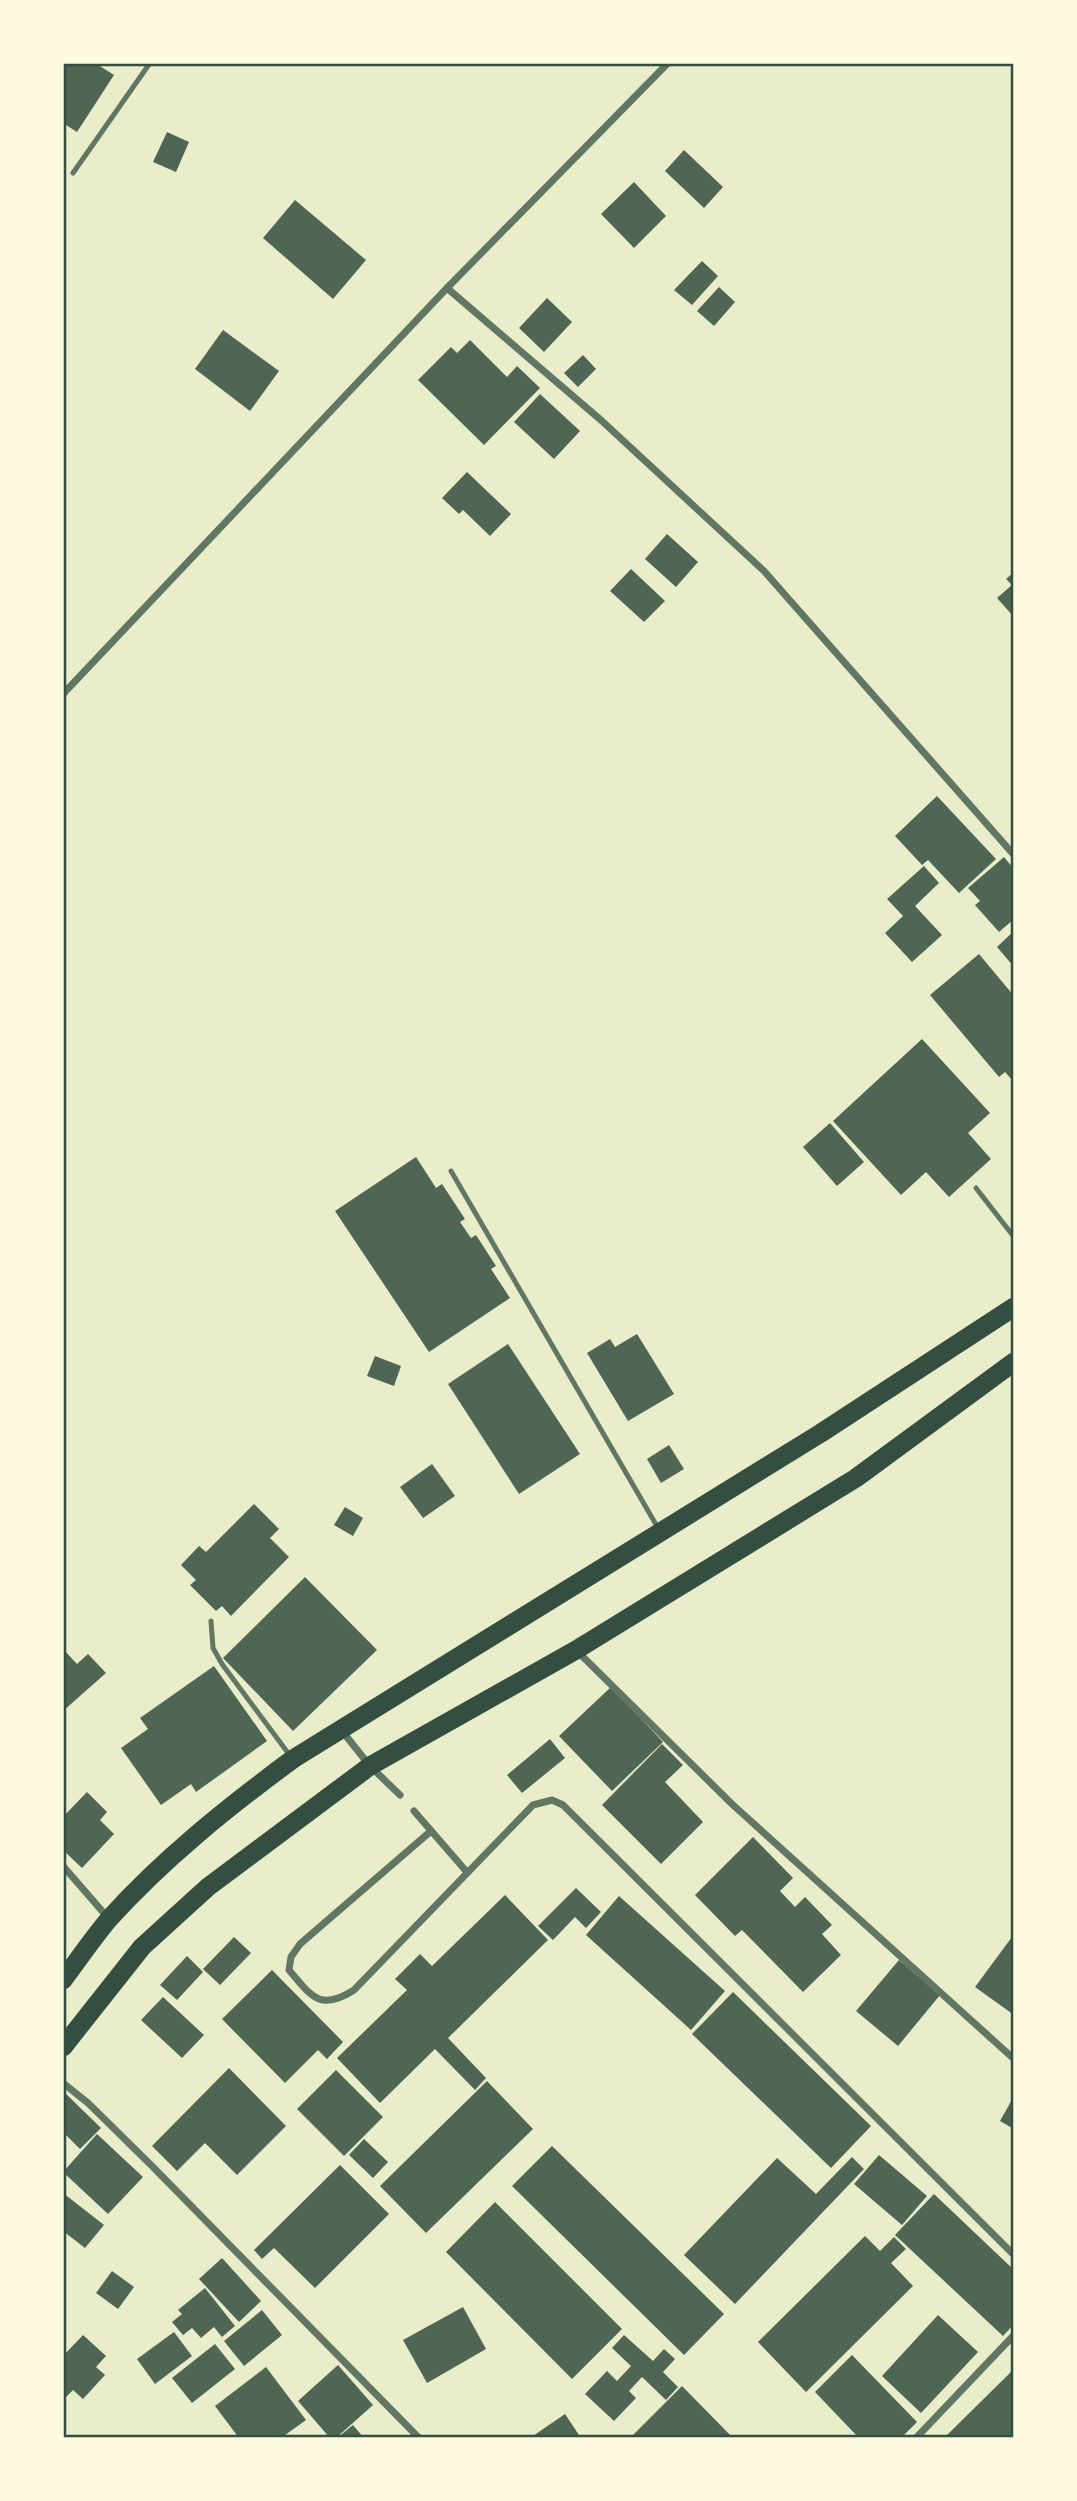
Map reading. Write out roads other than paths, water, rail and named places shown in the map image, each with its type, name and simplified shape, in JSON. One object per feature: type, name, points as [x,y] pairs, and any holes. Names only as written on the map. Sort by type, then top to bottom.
[{"type":"highway","points":[[63,1980],[109,1920],[210,1825],[293,1759],[821,1433],[1014,1307]]},
{"type":"highway","points":[[63,2047],[142,1947],[208,1887],[370,1766],[576,1650],[856,1478],[1014,1362]]},
{"type":"street","points":[[63,694],[447,288],[668,63]]},
{"type":"street","points":[[447,288],[602,421],[764,571],[1014,855]]},
{"type":"street","points":[[576,1650],[733,1805],[1014,2059]]},
{"type":"street","points":[[340,1728],[370,1766],[400,1795]]},
{"type":"street","points":[[431,1831],[300,1944],[291,1957],[289,1970],[312,1997],[322,2001],[339,2000],[354,1990],[466,1871],[533,1805],[552,1800],[563,1805],[1014,2255]]},
{"type":"street","points":[[414,1811],[466,1871]]},
{"type":"street","points":[[63,1866],[109,1920]]},
{"type":"street","points":[[63,2083],[88,2103],[152,2166],[419,2438]]},
{"type":"street","points":[[916,2438],[1014,2335]]},
{"type":"lane","points":[[73,173],[150,63]]},
{"type":"lane","points":[[451,1171],[659,1531]]},
{"type":"lane","points":[[976,1188],[1014,1237]]},
{"type":"lane","points":[[211,1621],[213,1648],[222,1664],[293,1759]]}]
